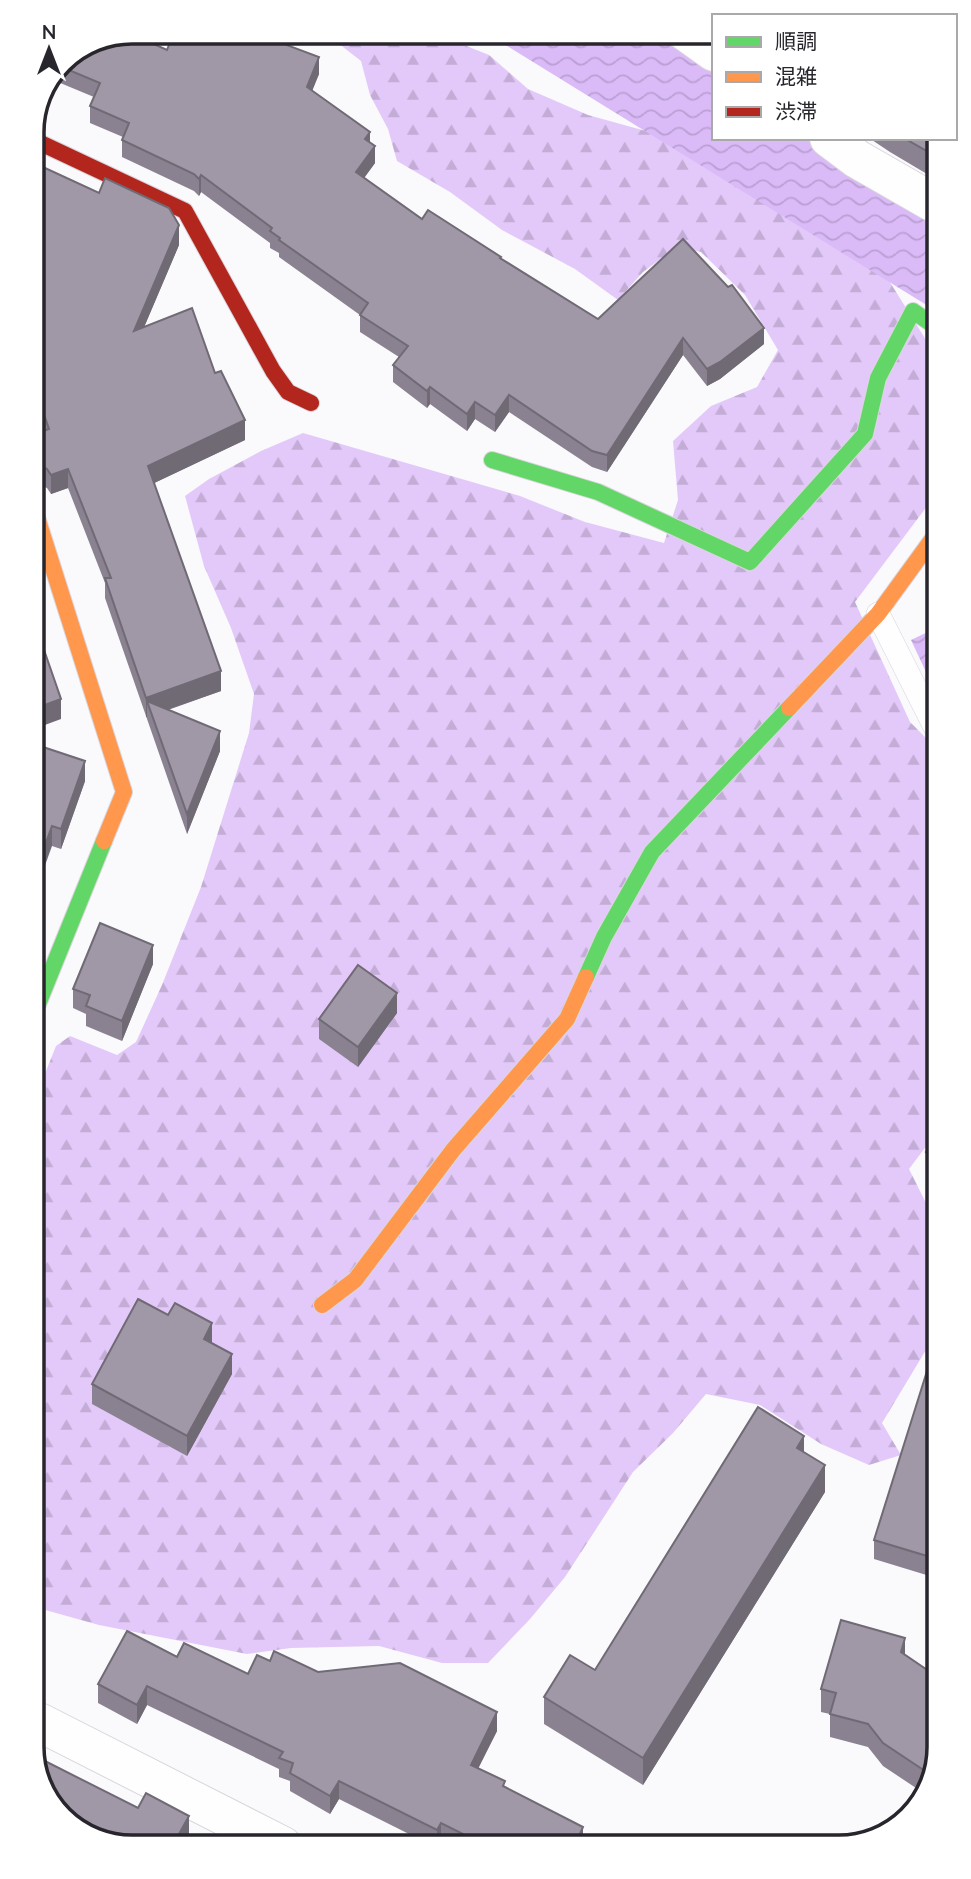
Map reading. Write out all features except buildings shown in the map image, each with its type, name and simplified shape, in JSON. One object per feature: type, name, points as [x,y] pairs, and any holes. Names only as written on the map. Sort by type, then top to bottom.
[{"type":"street","points":[[832,140],[857,159],[927,199]]},
{"type":"street","points":[[44,145],[185,211],[273,371],[288,391],[311,403]]},
{"type":"street","points":[[492,460],[598,492],[750,562],[865,434],[878,378],[913,311],[927,321]]},
{"type":"street","points":[[44,540],[124,792],[44,989]]},
{"type":"street","points":[[322,1305],[355,1280],[453,1150],[567,1019],[604,937],[652,852],[878,614],[927,547]]},
{"type":"street","points":[[44,1725],[261,1835]]},
{"type":"lane","points":[[878,614],[927,711]]},
{"type":"green space","points":[[339,44],[462,44],[489,55],[528,89],[588,115],[653,133],[883,271],[927,341],[927,506],[855,602],[910,722],[927,739],[927,1145],[909,1169],[927,1205],[927,1348],[882,1423],[901,1455],[869,1465],[821,1444],[760,1405],[706,1394],[673,1433],[633,1472],[565,1577],[488,1663],[442,1663],[379,1646],[291,1648],[247,1654],[99,1625],[44,1610],[44,1076],[56,1046],[70,1036],[117,1055],[136,1042],[201,887],[249,733],[254,694],[231,628],[204,566],[185,496],[209,479],[261,451],[303,433],[520,496],[585,522],[664,543],[678,500],[673,441],[711,406],[757,387],[778,350],[745,295],[701,252],[678,246],[643,272],[618,300],[575,269],[502,230],[450,192],[397,161],[388,129],[370,95],[361,61]]},
{"type":"water","points":[[504,44],[669,44],[712,72],[712,140],[821,140],[927,205],[927,305]]},
{"type":"water","points":[[927,632],[927,674],[911,640]]},
{"type":"traffic: fast","points":[[492,460],[598,492],[750,562],[865,434],[878,378],[913,311],[927,321]]},
{"type":"traffic: fast","points":[[586,977],[604,937],[652,852],[789,708]]},
{"type":"traffic: fast","points":[[44,989],[104,841]]},
{"type":"traffic: slow","points":[[44,540],[124,792],[104,841]]},
{"type":"traffic: slow","points":[[789,708],[878,614],[927,547]]},
{"type":"traffic: slow","points":[[322,1305],[355,1280],[453,1150],[567,1019],[586,977]]},
{"type":"traffic: jam","points":[[44,145],[185,211],[273,371],[288,392],[311,403]]}]
